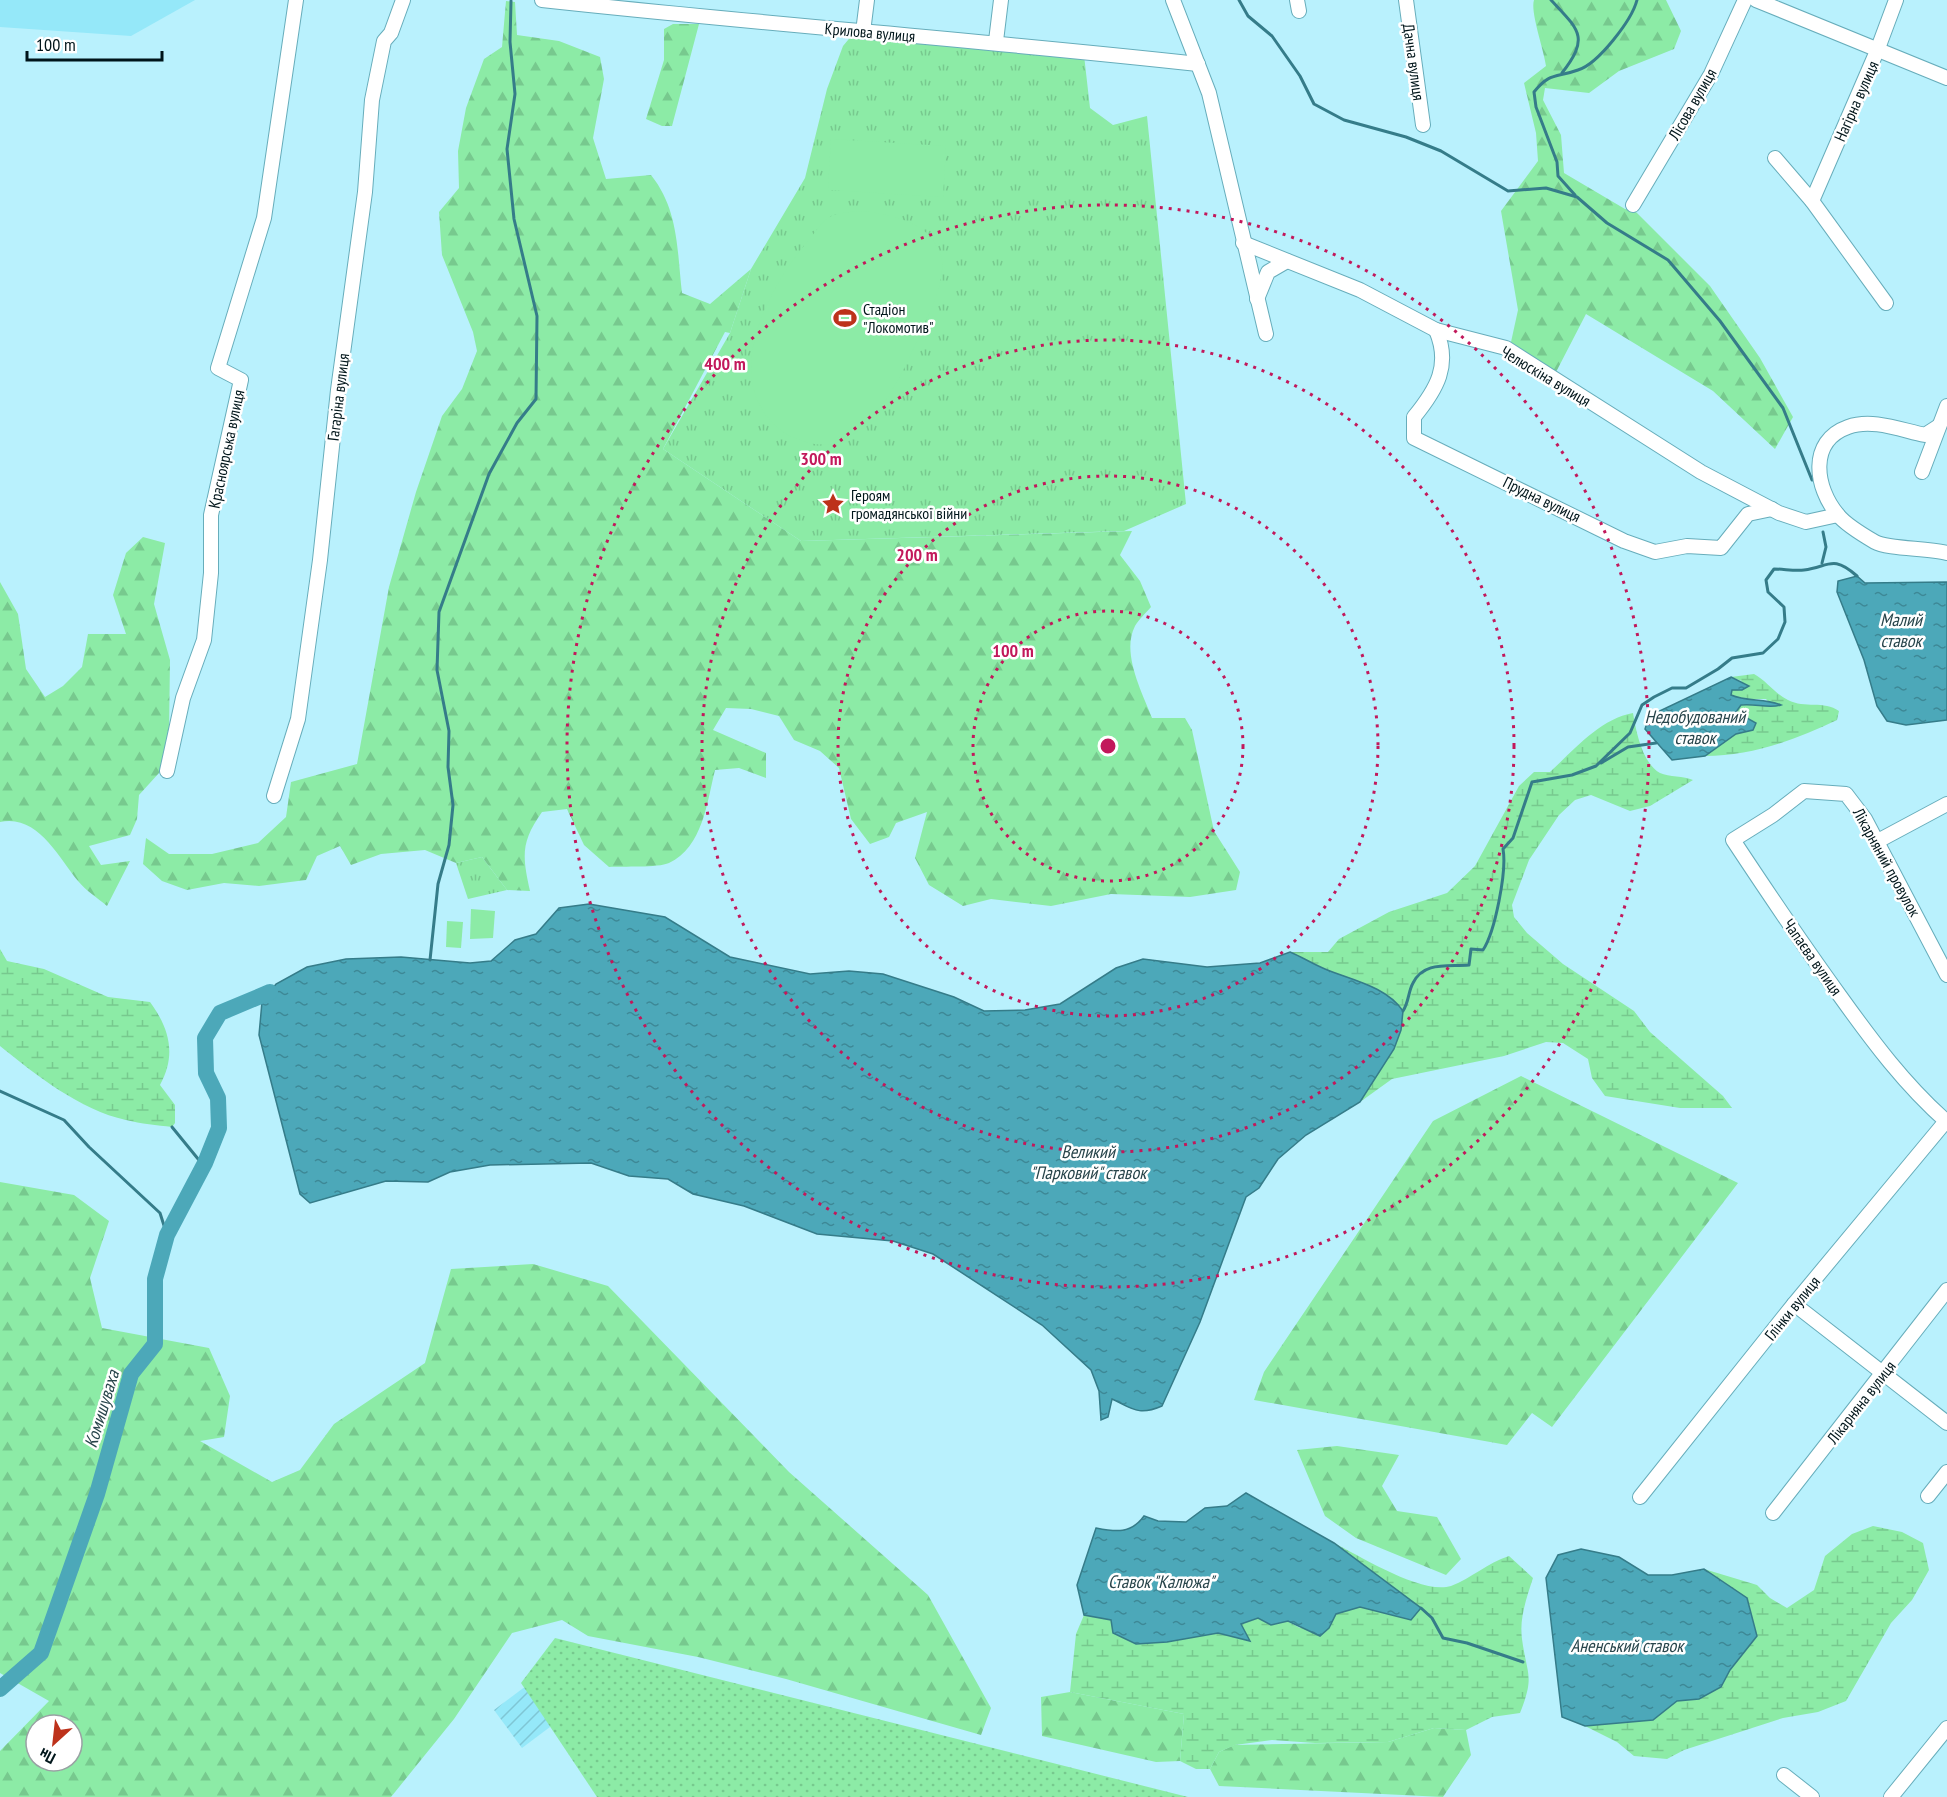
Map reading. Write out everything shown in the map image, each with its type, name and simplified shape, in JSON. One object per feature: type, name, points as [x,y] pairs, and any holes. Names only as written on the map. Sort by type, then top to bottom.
[{"type":"street","name":"Красноярська вулиця","points":[[167,771],[183,698],[204,640],[211,573],[211,515],[241,380],[218,368],[264,218],[296,0]]},
{"type":"street","name":"Гагаріна вулиця","points":[[274,796],[298,719],[321,560],[338,390],[365,192],[372,100],[384,40],[391,33],[403,0]]},
{"type":"street","name":"Крилова вулиця","points":[[542,0],[863,32],[996,41],[1198,64]]},
{"type":"street","points":[[863,32],[867,0]]},
{"type":"street","points":[[996,41],[1001,0]]},
{"type":"street","points":[[1173,0],[1209,93],[1266,334]]},
{"type":"street","name":"Дачна вулиця","points":[[1406,0],[1423,125]]},
{"type":"street","name":"Лісова вулиця","points":[[1633,205],[1711,74],[1745,0]]},
{"type":"street","points":[[1756,0],[1868,43],[1877,51],[1947,78]]},
{"type":"street","name":"Нагірна вулиця","points":[[1812,201],[1877,51],[1896,0]]},
{"type":"street","points":[[1775,158],[1812,201],[1886,303]]},
{"type":"street","name":"Челюскіна вулиця","points":[[1243,243],[1360,290],[1436,330],[1506,348],[1701,472],[1772,509],[1806,522],[1838,515]]},
{"type":"street","points":[[1257,299],[1268,272],[1287,261]]},
{"type":"street","name":"Прудна вулиця","points":[[1436,330],[1444,347],[1442,368],[1427,401],[1414,417],[1414,438],[1624,541],[1655,552],[1688,546],[1721,548],[1748,514]]},
{"type":"street","points":[[1922,472],[1947,406]]},
{"type":"street","points":[[1939,426],[1925,435],[1873,423],[1847,427],[1828,441],[1818,458],[1821,487],[1838,515],[1877,544],[1941,551]]},
{"type":"street","points":[[1745,495],[1748,514],[1772,509]]},
{"type":"street","name":"Лікарняний провулок","points":[[1793,799],[1804,790],[1846,794],[1860,812],[1941,947],[1947,975]]},
{"type":"street","name":"Чапаєва вулиця","points":[[1793,799],[1773,815],[1733,840],[1796,934],[1884,1056],[1916,1095],[1946,1122]]},
{"type":"street","points":[[1876,842],[1947,804]]},
{"type":"street","name":"Глінки вулиця","points":[[1640,1497],[1794,1304],[1946,1122]]},
{"type":"street","name":"Лікарняна вулиця","points":[[1773,1513],[1947,1290]]},
{"type":"street","points":[[1794,1304],[1882,1375],[1947,1423]]},
{"type":"street","points":[[1928,1496],[1947,1472]]},
{"type":"street","points":[[1891,1797],[1947,1728]]},
{"type":"street","points":[[1784,1776],[1812,1797]]},
{"type":"shaded area","points":[[0,0],[195,0],[131,36],[0,27]]},
{"type":"shaded area","points":[[534,1680],[562,1718],[522,1748],[494,1710]]},
{"type":"green space","points":[[1534,0],[1666,0],[1681,31],[1674,49],[1619,71],[1589,93],[1545,88],[1543,100],[1561,135],[1564,173],[1625,209],[1635,211],[1710,286],[1760,358],[1793,417],[1775,449],[1713,391],[1586,314],[1555,374],[1511,342],[1518,310],[1501,211],[1538,161],[1536,133],[1524,83],[1546,66],[1534,13]]},
{"type":"green space","points":[[506,1],[515,2],[517,35],[559,41],[600,57],[604,79],[593,138],[606,179],[651,175],[660,188],[667,202],[675,231],[682,293],[710,304],[751,269],[730,333],[725,332],[663,449],[801,541],[1132,531],[1120,555],[1140,581],[1151,607],[1135,626],[1131,637],[1130,648],[1134,672],[1152,718],[1185,718],[1192,730],[1214,831],[1240,872],[1236,890],[1190,897],[1111,894],[1051,906],[991,899],[963,906],[929,885],[915,858],[927,812],[896,823],[889,837],[870,844],[851,819],[839,768],[820,751],[794,740],[779,716],[751,709],[726,708],[713,730],[766,753],[766,778],[739,768],[715,770],[706,809],[696,835],[680,856],[664,865],[609,867],[584,845],[567,809],[542,812],[530,832],[525,858],[530,891],[507,890],[482,857],[456,863],[425,850],[381,854],[351,865],[340,846],[317,856],[306,880],[259,886],[224,883],[187,890],[162,881],[143,864],[146,838],[169,854],[212,854],[258,843],[286,817],[291,782],[357,764],[389,587],[416,492],[442,416],[462,389],[477,351],[473,332],[442,255],[439,212],[459,188],[458,151],[466,108],[484,59],[502,47]]},
{"type":"green space","points":[[673,24],[699,24],[672,126],[662,126],[646,119],[664,60],[664,29]]},
{"type":"green space","points":[[853,34],[1084,55],[1090,108],[1113,125],[1147,116],[1186,504],[1124,531],[801,541],[663,449],[730,333],[751,269],[805,178],[827,89],[843,46]]},
{"type":"green space","points":[[831,139],[946,146],[943,197],[828,190]]},
{"type":"green space","name":"Стадіон \"Локомотив\"","points":[[863,211],[907,221],[930,236],[942,260],[939,287],[905,367],[880,408],[864,426],[847,438],[827,444],[806,442],[778,428],[761,408],[753,384],[751,360],[756,334],[765,308],[778,284],[792,261],[819,226],[835,215]]},
{"type":"green space","points":[[143,537],[165,543],[154,604],[170,660],[169,733],[159,773],[139,795],[137,819],[130,835],[89,846],[101,865],[130,861],[107,906],[81,885],[55,850],[36,831],[25,824],[13,821],[0,822],[0,582],[18,614],[26,669],[45,697],[63,686],[82,667],[88,634],[126,634],[113,595],[126,553]]},
{"type":"green space","points":[[1754,674],[1794,703],[1827,706],[1839,711],[1837,720],[1773,746],[1740,753],[1705,756],[1736,734],[1753,730],[1736,712],[1741,705],[1756,703],[1773,707],[1766,699],[1740,699],[1731,695],[1732,690],[1742,681],[1731,677]]},
{"type":"green space","points":[[1633,713],[1644,754],[1654,768],[1660,773],[1693,780],[1650,806],[1630,811],[1591,795],[1575,800],[1559,815],[1529,860],[1512,905],[1514,917],[1527,933],[1563,964],[1634,1011],[1650,1032],[1723,1096],[1732,1108],[1680,1108],[1605,1096],[1592,1078],[1588,1059],[1563,1043],[1546,1042],[1504,1056],[1392,1079],[1360,1102],[1394,1049],[1325,969],[1290,952],[1328,952],[1339,939],[1389,912],[1447,893],[1475,866],[1519,786],[1534,772],[1550,772],[1599,728],[1621,716]]},
{"type":"green space","points":[[482,857],[507,890],[468,899],[456,863]]},
{"type":"green space","points":[[471,909],[495,911],[493,938],[470,939]]},
{"type":"green space","points":[[447,921],[463,922],[461,948],[446,947]]},
{"type":"green space","points":[[0,949],[7,961],[44,969],[108,997],[150,1002],[162,1022],[168,1042],[168,1063],[160,1085],[175,1105],[175,1123],[172,1127],[109,1115],[75,1100],[44,1080],[0,1046]]},
{"type":"green space","points":[[1521,1076],[1738,1183],[1552,1427],[1532,1413],[1507,1445],[1254,1400],[1264,1372],[1433,1121]]},
{"type":"green space","points":[[0,1182],[74,1195],[109,1221],[90,1278],[102,1328],[209,1348],[230,1396],[224,1437],[200,1441],[272,1482],[300,1470],[334,1424],[425,1363],[451,1269],[533,1264],[608,1286],[789,1472],[928,1595],[991,1708],[981,1735],[786,1679],[698,1657],[588,1636],[562,1620],[512,1633],[454,1719],[391,1797],[0,1797],[0,1751],[24,1727],[24,1773],[84,1773],[84,1713],[37,1713],[49,1701],[0,1673]]},
{"type":"green space","points":[[1337,1446],[1399,1455],[1382,1486],[1397,1511],[1437,1517],[1461,1559],[1446,1575],[1356,1538],[1325,1516],[1297,1450]]},
{"type":"green space","points":[[1873,1526],[1902,1532],[1923,1543],[1929,1570],[1912,1600],[1891,1623],[1846,1701],[1818,1712],[1783,1718],[1684,1750],[1667,1759],[1634,1756],[1617,1742],[1585,1726],[1653,1720],[1677,1701],[1699,1699],[1721,1687],[1730,1670],[1757,1636],[1747,1598],[1704,1569],[1757,1585],[1770,1598],[1787,1608],[1814,1590],[1825,1556],[1852,1534]]},
{"type":"green space","points":[[1334,1543],[1391,1573],[1424,1585],[1439,1587],[1459,1583],[1509,1556],[1533,1578],[1522,1623],[1522,1639],[1529,1683],[1520,1713],[1492,1717],[1466,1730],[1434,1728],[1388,1742],[1315,1743],[1272,1740],[1235,1745],[1219,1752],[1210,1769],[1196,1769],[1180,1761],[1184,1714],[1070,1692],[1076,1634],[1084,1615],[1112,1620],[1136,1644],[1167,1642],[1218,1633],[1249,1641],[1241,1624],[1258,1618],[1271,1625],[1287,1621],[1300,1628],[1329,1628],[1336,1614],[1360,1607],[1411,1619],[1420,1608]]},
{"type":"green space","points":[[555,1638],[1188,1797],[597,1797],[521,1683]]},
{"type":"green space","points":[[1070,1692],[1184,1714],[1180,1761],[1156,1762],[1042,1736],[1041,1697]]},
{"type":"green space","points":[[1434,1728],[1466,1730],[1471,1755],[1443,1797],[1219,1786],[1210,1769],[1219,1752],[1234,1745],[1388,1742]]},
{"type":"water","name":"Малий ставок","points":[[1857,576],[1865,583],[1947,582],[1947,720],[1906,725],[1887,721],[1877,706],[1864,660],[1837,592],[1838,581]]},
{"type":"water","name":"Недобудований ставок","points":[[1731,677],[1749,686],[1742,690],[1732,690],[1731,695],[1781,705],[1741,705],[1736,712],[1756,723],[1753,730],[1736,734],[1705,756],[1672,760],[1645,729],[1649,716]]},
{"type":"water","name":"Великий \"Парковий\" ставок","points":[[589,904],[665,917],[730,957],[810,974],[849,971],[883,974],[954,997],[984,1011],[1025,1010],[1060,1004],[1116,968],[1143,959],[1207,967],[1260,963],[1290,952],[1387,995],[1403,1011],[1401,1030],[1394,1049],[1360,1102],[1306,1135],[1278,1159],[1259,1188],[1246,1197],[1200,1322],[1162,1406],[1142,1411],[1112,1399],[1108,1417],[1101,1420],[1099,1391],[1091,1370],[1042,1325],[933,1254],[893,1241],[817,1234],[744,1206],[693,1194],[668,1179],[629,1176],[591,1163],[490,1165],[450,1172],[428,1182],[386,1181],[310,1203],[300,1194],[259,1035],[262,1002],[276,984],[307,967],[346,959],[401,957],[470,963],[491,961],[515,940],[536,934],[559,908]]},
{"type":"water","name":"Ставок \"Калюжа\"","points":[[1246,1493],[1334,1543],[1421,1608],[1411,1620],[1360,1607],[1336,1614],[1329,1628],[1320,1636],[1288,1621],[1271,1625],[1258,1618],[1241,1624],[1250,1641],[1218,1633],[1167,1642],[1136,1644],[1113,1633],[1111,1620],[1084,1615],[1077,1585],[1096,1528],[1128,1529],[1144,1516],[1158,1521],[1186,1522],[1205,1508],[1227,1506]]},
{"type":"water","name":"Аненський ставок","points":[[1581,1549],[1619,1557],[1648,1575],[1672,1575],[1704,1569],[1747,1598],[1757,1636],[1730,1670],[1721,1687],[1699,1699],[1677,1701],[1653,1720],[1585,1726],[1562,1717],[1546,1578],[1558,1555]]},
{"type":"waterway","points":[[1239,0],[1248,16],[1272,36],[1300,76],[1314,104],[1344,120],[1406,137],[1441,151],[1508,191],[1546,188],[1577,197],[1607,223],[1668,260],[1720,321],[1783,408],[1812,480]]},
{"type":"waterway","points":[[1551,0],[1578,34],[1576,51],[1562,73]]},
{"type":"waterway","points":[[1575,195],[1558,176],[1557,162],[1536,107],[1534,92],[1549,78],[1578,70],[1595,59],[1621,29],[1637,0]]},
{"type":"waterway","points":[[430,960],[438,884],[449,845],[453,805],[448,767],[449,731],[437,670],[439,612],[489,474],[517,423],[536,399],[537,316],[514,219],[507,149],[515,94],[510,42],[511,1]]},
{"type":"waterway","points":[[1822,563],[1826,547],[1823,532]]},
{"type":"waterway","points":[[1403,1011],[1413,983],[1423,971],[1437,966],[1469,965],[1471,949],[1483,950],[1492,930],[1499,901],[1503,849],[1513,838],[1532,782],[1572,775],[1596,766],[1630,733],[1642,705],[1672,688],[1686,688],[1732,658],[1763,653],[1778,639],[1785,622],[1784,607],[1768,592],[1766,580],[1774,569],[1804,570],[1836,564],[1842,565],[1857,576]]},
{"type":"waterway","points":[[1601,763],[1628,747],[1656,743]]},
{"type":"waterway","name":"Комишуваха","points":[[0,1689],[41,1653],[97,1494],[131,1374],[155,1344],[155,1279],[167,1235],[205,1163],[219,1128],[218,1098],[206,1073],[205,1038],[220,1013],[270,992]]},
{"type":"waterway","points":[[0,1091],[64,1120],[89,1147],[160,1213],[167,1235]]},
{"type":"waterway","points":[[172,1127],[203,1165]]},
{"type":"waterway","points":[[1421,1608],[1432,1618],[1443,1638],[1467,1643],[1523,1662]]},
{"type":"place","name":"Стадіон \"Локомотив\"","points":[[845,318]]},
{"type":"place","name":"Героям громадянської війни","points":[[833,504]]}]
